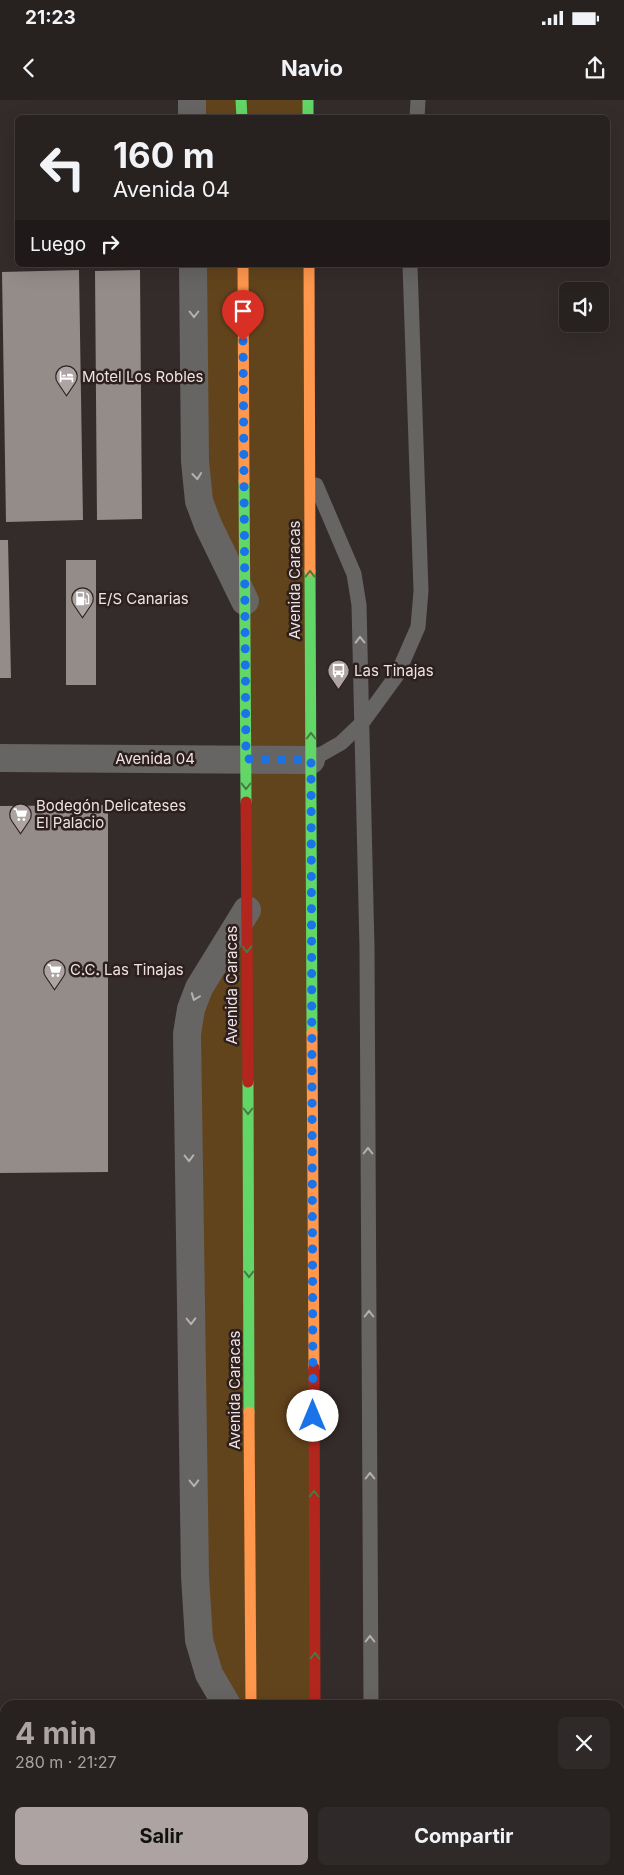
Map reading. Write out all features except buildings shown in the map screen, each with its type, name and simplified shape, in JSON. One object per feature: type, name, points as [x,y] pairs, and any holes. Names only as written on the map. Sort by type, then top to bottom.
[{"type":"street","points":[[192,100],[192,115]]},
{"type":"street","points":[[242,100],[242,115]]},
{"type":"street","points":[[308,100],[308,115]]},
{"type":"street","points":[[193,267],[195,461],[199,501],[208,525],[246,601]]},
{"type":"street","name":"Avenida Caracas","points":[[243,267],[251,1700]]},
{"type":"street","name":"Avenida Caracas","points":[[309,267],[315,1700]]},
{"type":"street","name":"Avenida 04","points":[[0,758],[311,760]]},
{"type":"street","points":[[223,1700],[209,1674],[199,1640],[195,1576],[187,1034],[191,1009],[199,988],[247,910]]},
{"type":"lane","points":[[417,115],[418,100]]},
{"type":"lane","points":[[311,760],[342,743],[362,723],[397,675],[418,627],[421,591],[410,267]]},
{"type":"lane","points":[[310,471],[354,574],[359,605],[367,948],[371,1700]]},
{"type":"shaded area","points":[[192,100],[308,100],[308,115],[192,115]]},
{"type":"shaded area","points":[[193,267],[309,267],[315,1700],[224,1700],[209,1674],[187,1034],[247,910],[245,601],[208,525]]},
{"type":"traffic: fast","points":[[241,100],[242,115]]},
{"type":"traffic: fast","points":[[308,100],[308,115]]},
{"type":"traffic: fast","points":[[244,481],[246,802]]},
{"type":"traffic: fast","points":[[310,571],[312,1033]]},
{"type":"traffic: fast","points":[[248,1082],[249,1412]]},
{"type":"traffic: slow","points":[[243,267],[244,481]]},
{"type":"traffic: slow","points":[[309,267],[310,571]]},
{"type":"traffic: slow","points":[[312,1033],[314,1368]]},
{"type":"traffic: slow","points":[[249,1412],[251,1700]]},
{"type":"traffic: jam","points":[[246,802],[248,1082]]},
{"type":"traffic: jam","points":[[314,1368],[315,1700]]},
{"type":"place","name":"Motel Los Robles","points":[[66,396]]},
{"type":"place","name":"E/S Canarias","points":[[82,618]]},
{"type":"place","name":"Las Tinajas","points":[[338,690]]},
{"type":"place","name":"Bodegón Delicateses El Palacio","points":[[20,834]]},
{"type":"place","name":"C.C. Las Tinajas","points":[[54,989]]},
{"type":"route","points":[[243,341],[246,759],[311,760],[313,1416]]}]
